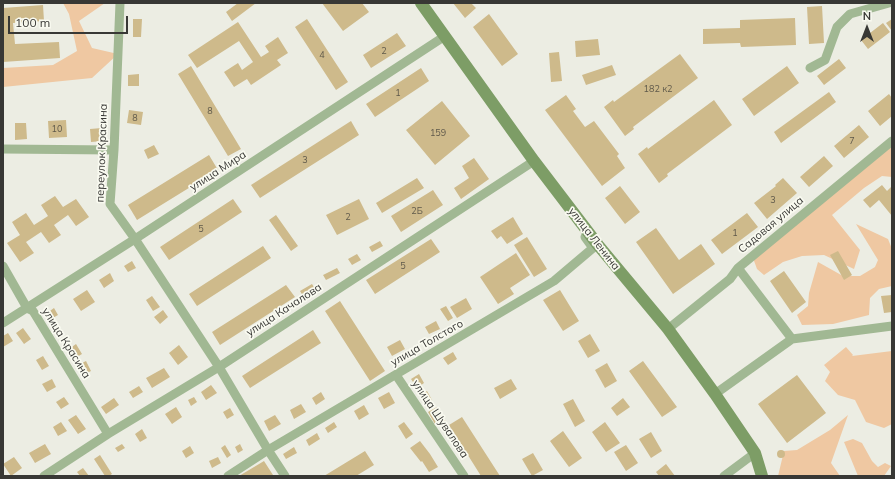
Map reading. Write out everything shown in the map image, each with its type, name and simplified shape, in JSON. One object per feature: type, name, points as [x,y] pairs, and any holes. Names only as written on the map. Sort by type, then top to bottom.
[{"type":"main road","name":"улица Ленина","points":[[421,3],[534,161],[598,245],[668,329],[715,394],[755,453],[762,476]]},
{"type":"street","name":"переулок Красина","points":[[120,3],[114,150],[110,204],[135,239],[219,367],[285,476]]},
{"type":"street","points":[[810,68],[824,60],[837,28],[850,14],[889,3]]},
{"type":"street","name":"улица Мира","points":[[3,323],[135,239],[445,36]]},
{"type":"street","name":"Садовая улица","points":[[668,329],[730,279],[738,268],[892,141]]},
{"type":"street","points":[[3,149],[114,150]]},
{"type":"street","name":"улица Качалова","points":[[44,476],[108,434],[219,367],[534,161]]},
{"type":"street","name":"улица Толстого","points":[[228,476],[268,450],[554,281],[593,248],[568,213],[572,210]]},
{"type":"street","name":"улица Красина","points":[[3,266],[27,308],[33,311],[108,434]]},
{"type":"street","points":[[738,268],[792,339]]},
{"type":"street","points":[[715,394],[792,339],[892,326]]},
{"type":"street","name":"улица Шувалова","points":[[396,375],[464,476]]},
{"type":"street","points":[[724,476],[755,453]]},
{"type":"shaded area","points":[[63,3],[105,3],[79,21],[92,48],[118,54],[92,78],[3,87],[3,68],[53,65],[77,51],[69,14]]},
{"type":"shaded area","points":[[892,142],[892,177],[882,176],[864,188],[832,215],[860,250],[854,269],[824,255],[802,256],[783,262],[764,275],[757,269],[753,258]]},
{"type":"shaded area","points":[[856,224],[888,239],[892,249],[892,286],[879,289],[870,298],[869,315],[833,324],[802,325],[797,315],[808,306],[809,293],[818,262],[843,276],[860,276],[875,267],[878,260]]},
{"type":"shaded area","points":[[846,347],[853,355],[852,356],[892,351],[892,424],[884,428],[866,422],[855,400],[838,395],[825,381],[830,372],[824,365]]},
{"type":"shaded area","points":[[848,415],[831,463],[840,476],[778,476],[784,451],[797,450],[830,430]]},
{"type":"shaded area","points":[[853,439],[862,443],[872,461],[878,467],[885,463],[891,466],[884,476],[858,476],[844,442]]},
{"type":"building","points":[[238,3],[256,3],[232,21],[226,12]]},
{"type":"building","points":[[322,3],[362,3],[369,12],[343,31]]},
{"type":"building","points":[[453,3],[471,3],[476,8],[465,18]]},
{"type":"building","points":[[43,5],[44,21],[13,23],[15,44],[59,42],[60,58],[3,62],[3,8]]},
{"type":"building","points":[[822,6],[824,43],[809,44],[807,7]]},
{"type":"building","points":[[489,14],[518,54],[502,66],[473,27]]},
{"type":"building","points":[[795,18],[796,45],[741,47],[740,43],[703,44],[703,29],[740,28],[740,20]]},
{"type":"building","points":[[133,19],[142,19],[141,37],[133,37]]},
{"type":"building","points":[[307,19],[348,82],[336,90],[295,27]]},
{"type":"building","points":[[892,19],[892,31],[886,23]]},
{"type":"building","points":[[238,22],[261,57],[269,52],[265,46],[278,37],[288,53],[277,60],[281,65],[251,85],[247,79],[234,87],[224,72],[238,63],[242,70],[253,62],[239,41],[197,68],[188,55]]},
{"type":"building","points":[[883,23],[890,32],[868,49],[861,40]]},
{"type":"building","points":[[397,33],[406,46],[371,68],[363,55]]},
{"type":"building","points":[[598,39],[600,55],[576,57],[575,41]]},
{"type":"building","points":[[559,52],[562,81],[551,82],[549,53]]},
{"type":"building","points":[[680,54],[698,78],[633,127],[634,129],[625,136],[604,107],[613,100],[614,102]]},
{"type":"building","points":[[839,59],[846,68],[824,85],[817,76]]},
{"type":"building","points":[[612,65],[616,75],[586,85],[582,75]]},
{"type":"building","points":[[191,66],[241,149],[228,156],[178,74]]},
{"type":"building","points":[[787,66],[799,83],[754,116],[742,99]]},
{"type":"building","points":[[421,68],[429,81],[375,117],[366,104]]},
{"type":"building","points":[[139,74],[139,86],[128,86],[128,75]]},
{"type":"building","points":[[829,92],[836,102],[781,143],[774,132]]},
{"type":"building","points":[[889,94],[892,98],[892,116],[880,126],[868,111]]},
{"type":"building","points":[[566,95],[576,109],[573,111],[585,127],[594,121],[619,154],[617,156],[625,168],[602,186],[545,110]]},
{"type":"building","points":[[714,100],[732,125],[667,174],[668,176],[659,183],[638,154],[647,147],[648,149]]},
{"type":"building","points":[[442,101],[470,136],[435,165],[406,130]]},
{"type":"building","points":[[129,110],[143,112],[141,125],[127,123]]},
{"type":"building","points":[[66,120],[67,137],[49,138],[48,121]]},
{"type":"building","points":[[351,121],[359,135],[260,198],[251,185]]},
{"type":"building","points":[[15,123],[26,123],[27,139],[15,140]]},
{"type":"building","points":[[859,125],[869,137],[844,158],[834,146]]},
{"type":"building","points":[[102,128],[103,141],[91,142],[90,129]]},
{"type":"building","points":[[154,145],[159,154],[148,159],[144,150]]},
{"type":"building","points":[[209,155],[218,170],[137,220],[128,205]]},
{"type":"building","points":[[824,156],[833,166],[809,187],[800,177]]},
{"type":"building","points":[[474,158],[489,179],[461,199],[454,188],[469,178],[462,166]]},
{"type":"building","points":[[417,178],[424,188],[382,213],[376,203]]},
{"type":"building","points":[[783,178],[797,193],[767,219],[754,203],[776,186],[775,185]]},
{"type":"building","points":[[882,185],[887,191],[891,187],[892,189],[892,216],[879,200],[870,208],[863,200]]},
{"type":"building","points":[[620,186],[640,212],[625,224],[605,198]]},
{"type":"building","points":[[433,190],[443,205],[401,232],[391,216]]},
{"type":"building","points":[[55,196],[63,207],[76,199],[89,217],[76,226],[68,215],[54,225],[61,235],[49,243],[41,232],[26,242],[34,253],[20,262],[7,243],[20,235],[12,222],[26,213],[34,225],[48,216],[41,205]]},
{"type":"building","points":[[233,199],[242,212],[169,260],[160,247]]},
{"type":"building","points":[[359,199],[369,219],[337,235],[326,215]]},
{"type":"building","points":[[747,213],[758,227],[722,254],[711,240]]},
{"type":"building","points":[[276,215],[298,246],[291,251],[269,220]]},
{"type":"building","points":[[513,217],[523,234],[507,244],[501,236],[497,239],[491,231]]},
{"type":"building","points":[[656,228],[679,260],[701,244],[715,264],[673,294],[636,242]]},
{"type":"building","points":[[527,237],[547,269],[534,277],[514,245]]},
{"type":"building","points":[[431,239],[440,252],[375,294],[366,280]]},
{"type":"building","points":[[380,241],[383,246],[372,252],[369,247]]},
{"type":"building","points":[[263,246],[271,258],[197,306],[189,294]]},
{"type":"building","points":[[838,251],[852,275],[844,280],[830,255]]},
{"type":"building","points":[[516,253],[530,275],[510,288],[514,294],[498,304],[480,277]]},
{"type":"building","points":[[357,254],[361,260],[352,265],[348,259]]},
{"type":"building","points":[[132,261],[136,268],[128,272],[124,266]]},
{"type":"building","points":[[337,268],[340,273],[326,280],[323,275]]},
{"type":"building","points":[[784,271],[806,302],[792,313],[770,281]]},
{"type":"building","points":[[110,273],[114,281],[104,288],[99,280]]},
{"type":"building","points":[[312,284],[315,289],[303,296],[300,291]]},
{"type":"building","points":[[286,285],[295,297],[220,345],[212,332]]},
{"type":"building","points":[[87,290],[95,302],[81,311],[73,299]]},
{"type":"building","points":[[560,290],[579,321],[563,331],[543,300]]},
{"type":"building","points":[[892,295],[892,312],[884,313],[881,296]]},
{"type":"building","points":[[152,296],[160,307],[153,311],[146,300]]},
{"type":"building","points":[[466,298],[472,309],[457,318],[450,307]]},
{"type":"building","points":[[340,301],[385,371],[370,381],[325,311]]},
{"type":"building","points":[[446,306],[453,318],[448,321],[440,309]]},
{"type":"building","points":[[54,308],[58,315],[51,319],[47,313]]},
{"type":"building","points":[[163,310],[168,317],[160,324],[154,317]]},
{"type":"building","points":[[436,321],[440,329],[429,334],[425,327]]},
{"type":"building","points":[[23,328],[31,339],[24,344],[16,333]]},
{"type":"building","points":[[313,330],[321,343],[250,388],[242,376]]},
{"type":"building","points":[[8,333],[13,341],[3,347],[3,336]]},
{"type":"building","points":[[590,334],[600,351],[588,358],[578,341]]},
{"type":"building","points":[[400,340],[405,349],[392,356],[387,347]]},
{"type":"building","points":[[76,344],[82,354],[75,358],[69,349]]},
{"type":"building","points":[[179,345],[188,357],[178,365],[169,353]]},
{"type":"building","points":[[453,352],[457,359],[448,365],[443,358]]},
{"type":"building","points":[[43,356],[49,366],[42,370],[36,360]]},
{"type":"building","points":[[86,361],[91,371],[83,375],[78,365]]},
{"type":"building","points":[[643,361],[677,407],[662,417],[629,371]]},
{"type":"building","points":[[607,363],[617,381],[605,388],[595,370]]},
{"type":"building","points":[[164,368],[170,377],[152,388],[146,378]]},
{"type":"building","points":[[419,374],[424,383],[417,388],[411,379]]},
{"type":"building","points":[[797,375],[826,413],[787,443],[758,404]]},
{"type":"building","points":[[52,379],[56,387],[47,392],[42,384]]},
{"type":"building","points":[[511,379],[517,389],[500,399],[494,388]]},
{"type":"building","points":[[211,385],[217,393],[206,400],[201,392]]},
{"type":"building","points":[[139,386],[143,392],[133,398],[129,392]]},
{"type":"building","points":[[427,391],[432,400],[426,403],[421,395]]},
{"type":"building","points":[[321,392],[325,399],[316,405],[312,398]]},
{"type":"building","points":[[389,392],[395,403],[384,409],[378,398]]},
{"type":"building","points":[[64,397],[69,404],[61,409],[56,402]]},
{"type":"building","points":[[194,397],[197,402],[191,406],[188,400]]},
{"type":"building","points":[[114,398],[119,405],[106,414],[101,407]]},
{"type":"building","points":[[623,398],[630,407],[617,416],[611,408]]},
{"type":"building","points":[[573,399],[585,421],[575,427],[563,404]]},
{"type":"building","points":[[301,404],[306,412],[294,419],[290,410]]},
{"type":"building","points":[[364,405],[369,414],[359,420],[354,411]]},
{"type":"building","points":[[176,407],[182,417],[172,424],[165,414]]},
{"type":"building","points":[[437,407],[445,421],[436,426],[428,412]]},
{"type":"building","points":[[230,408],[234,415],[227,419],[223,412]]},
{"type":"building","points":[[76,415],[86,429],[78,434],[68,420]]},
{"type":"building","points":[[275,415],[281,424],[269,431],[264,421]]},
{"type":"building","points":[[462,417],[500,476],[481,476],[449,425]]},
{"type":"building","points":[[61,422],[67,431],[58,436],[53,427]]},
{"type":"building","points":[[334,422],[337,427],[328,433],[325,428]]},
{"type":"building","points":[[404,422],[413,434],[406,439],[398,426]]},
{"type":"building","points":[[605,422],[620,443],[606,452],[592,432]]},
{"type":"building","points":[[142,429],[147,438],[140,442],[135,434]]},
{"type":"building","points":[[563,431],[582,458],[569,467],[550,441]]},
{"type":"building","points":[[651,432],[662,451],[651,458],[639,439]]},
{"type":"building","points":[[317,433],[320,439],[309,446],[306,440]]},
{"type":"building","points":[[420,441],[438,467],[429,472],[422,461],[421,462],[410,448]]},
{"type":"building","points":[[45,444],[51,454],[35,463],[29,453]]},
{"type":"building","points":[[122,444],[125,448],[118,452],[115,448]]},
{"type":"building","points":[[240,444],[243,450],[238,453],[235,447]]},
{"type":"building","points":[[225,445],[231,455],[227,458],[221,448]]},
{"type":"building","points":[[626,445],[638,463],[626,471],[614,452]]},
{"type":"building","points":[[190,446],[194,453],[186,458],[182,451]]},
{"type":"building","points":[[294,447],[297,453],[286,459],[283,454]]},
{"type":"building","points":[[779,450],[783,450],[785,454],[783,458],[779,458],[777,456],[777,452]]},
{"type":"building","points":[[365,451],[374,465],[356,476],[324,476]]},
{"type":"building","points":[[533,453],[543,470],[532,476],[522,459]]},
{"type":"building","points":[[100,455],[112,474],[109,476],[105,476],[94,459]]},
{"type":"building","points":[[14,457],[22,468],[11,476],[3,464]]},
{"type":"building","points":[[218,457],[221,463],[212,468],[209,461]]},
{"type":"building","points":[[264,461],[273,475],[239,476]]},
{"type":"building","points":[[666,464],[675,476],[659,476],[656,472]]},
{"type":"building","points":[[83,468],[89,476],[80,476],[77,472]]}]
